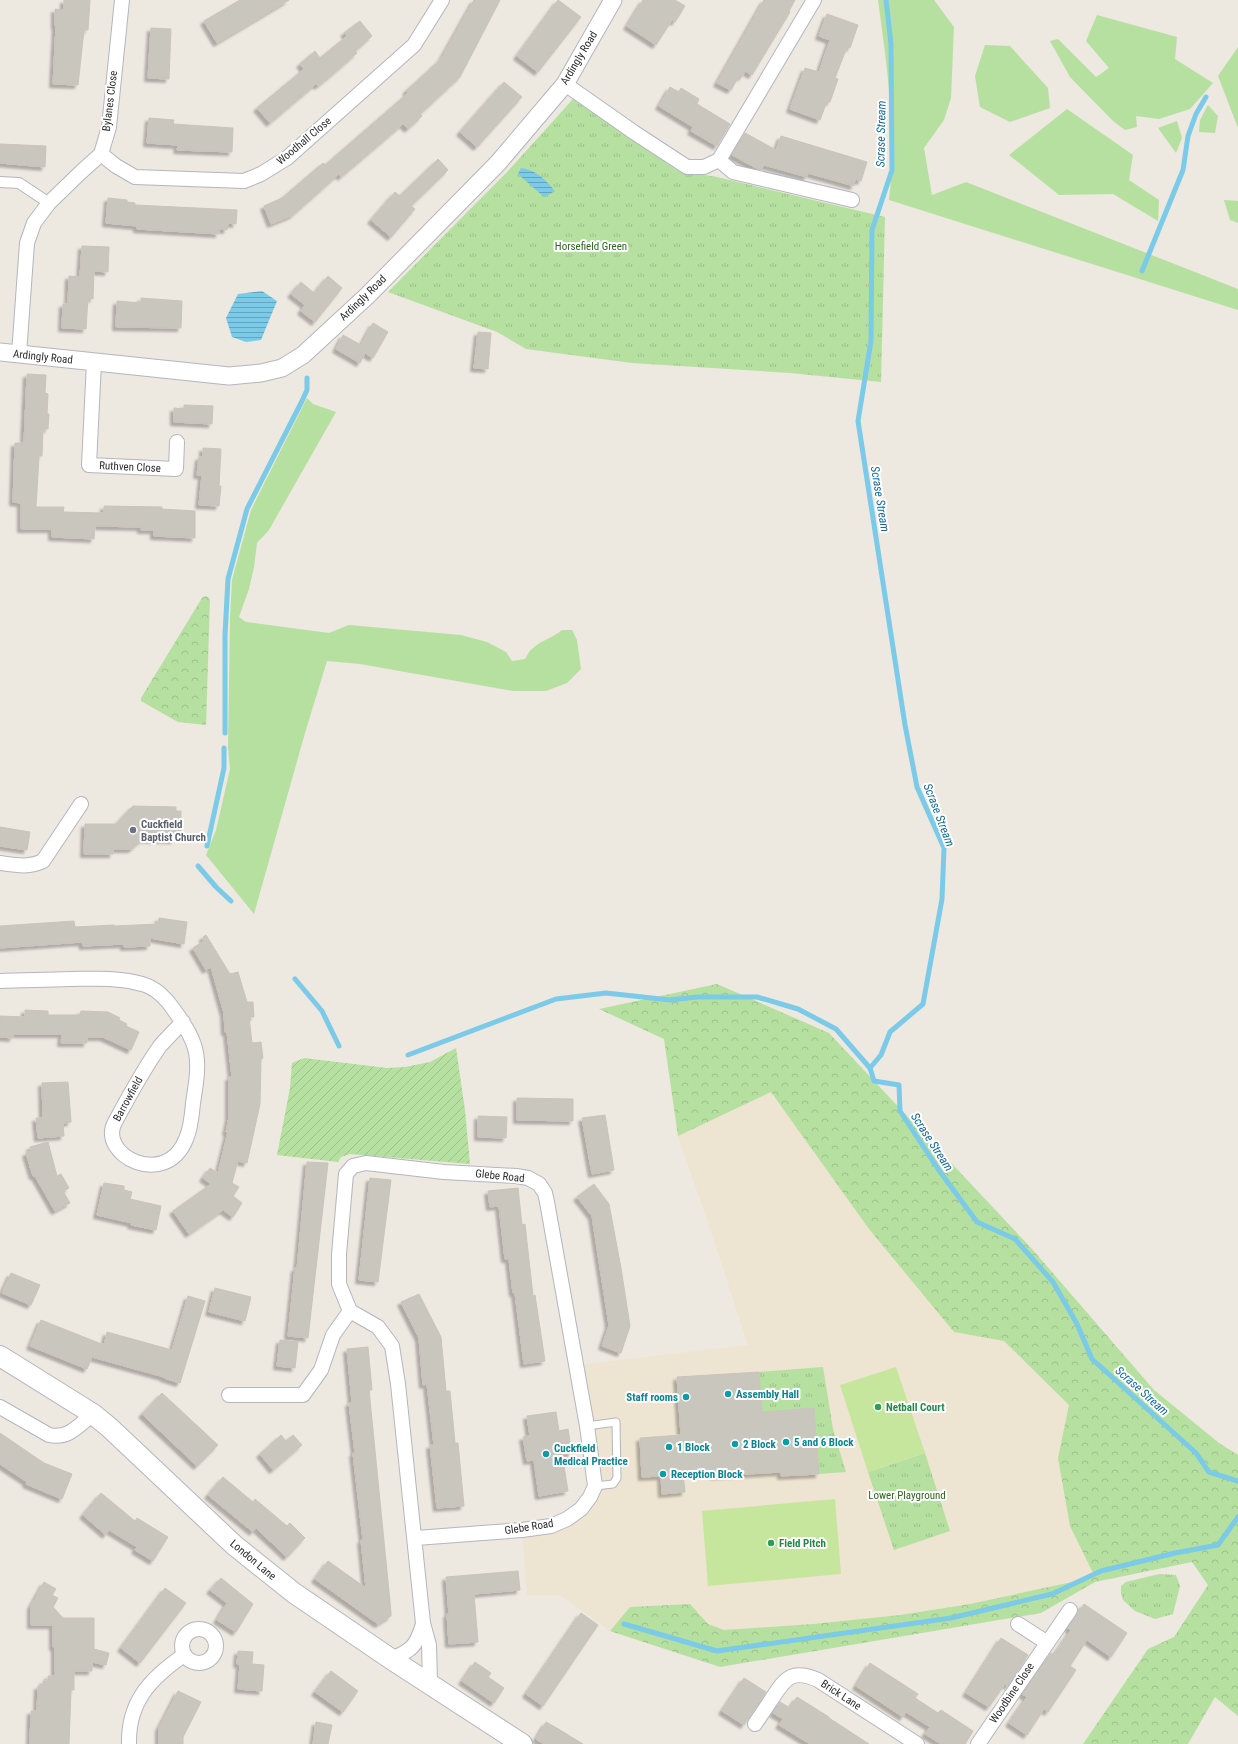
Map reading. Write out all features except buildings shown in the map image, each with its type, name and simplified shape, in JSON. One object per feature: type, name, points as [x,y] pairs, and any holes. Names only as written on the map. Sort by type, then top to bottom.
[{"type":"main road","name":"London Lane","points":[[0,1356],[93,1414],[132,1447],[234,1545],[294,1592],[391,1659],[522,1744]]},
{"type":"street","name":"Bylanes Close","points":[[101,154],[108,127],[122,0]]},
{"type":"street","name":"Woodhall Close","points":[[101,154],[116,166],[135,177],[244,181],[261,174],[287,158],[414,45],[442,0]]},
{"type":"street","name":"Ardingly Road","points":[[0,352],[229,376],[262,373],[282,368],[303,355],[368,295],[498,163],[565,84],[613,0]]},
{"type":"street","points":[[565,84],[687,167],[704,167],[719,160],[814,0]]},
{"type":"street","points":[[19,354],[27,243],[34,223],[49,203],[101,154]]},
{"type":"street","points":[[719,160],[733,172],[852,200]]},
{"type":"street","points":[[0,182],[19,183],[49,203]]},
{"type":"street","name":"Ruthven Close","points":[[94,362],[89,465],[176,469],[177,442]]},
{"type":"street","points":[[0,863],[27,866],[36,865],[44,861],[81,804]]},
{"type":"street","name":"Barrowfield","points":[[0,981],[118,979],[144,984],[156,991],[168,1001],[183,1022],[191,1035],[196,1050],[198,1071],[189,1133],[182,1150],[164,1163],[151,1166],[138,1163],[126,1156],[115,1146],[112,1135],[113,1125],[141,1075],[161,1046],[183,1022]]},
{"type":"street","name":"Glebe Road","points":[[350,1311],[339,1284],[339,1254],[346,1174],[353,1166],[366,1163],[444,1172],[516,1176],[528,1178],[540,1184],[545,1193],[547,1202],[587,1426],[594,1486],[590,1497],[581,1509],[567,1519],[551,1526],[522,1530],[416,1538]]},
{"type":"street","points":[[229,1395],[303,1395],[321,1370],[333,1335],[350,1311],[378,1328],[392,1346],[398,1384],[416,1538],[423,1624],[429,1646],[430,1683]]},
{"type":"street","points":[[0,1407],[49,1435],[58,1437],[67,1434],[93,1414]]},
{"type":"street","name":"Woodbine Close","points":[[978,1744],[1046,1642],[1070,1610]]},
{"type":"street","points":[[391,1659],[407,1652],[418,1640],[423,1624]]},
{"type":"street","points":[[1018,1624],[1046,1642]]},
{"type":"street","points":[[129,1744],[131,1720],[138,1701],[150,1683],[165,1668],[184,1655]]},
{"type":"street","name":"Brick Lane","points":[[755,1724],[784,1681],[792,1677],[802,1675],[818,1680],[917,1744]]},
{"type":"lane","points":[[587,1426],[616,1422],[617,1478],[613,1484],[594,1486]]},
{"type":"shaded area","points":[[717,984],[829,1033],[1066,1324],[1095,1577],[970,1604],[900,1615],[813,1624],[724,1630],[708,1624],[689,1604],[630,1607],[610,1631],[560,1595],[527,1595],[522,1530],[551,1526],[590,1497],[577,1365],[748,1345],[678,1136],[664,1039]]},
{"type":"green space","points":[[878,0],[934,0],[954,27],[951,98],[944,120],[924,148],[932,195],[966,182],[1238,289],[1238,310],[889,200],[892,150],[890,100]]},
{"type":"green space","points":[[1097,15],[1177,37],[1175,59],[1213,83],[1190,109],[1159,119],[1136,116],[1137,127],[1125,130],[1113,121],[1070,77],[1050,41],[1058,39],[1096,77],[1109,68],[1086,41]]},
{"type":"green space","points":[[985,45],[1010,46],[1048,88],[1050,108],[1010,122],[980,107],[975,76]]},
{"type":"green space","points":[[1238,47],[1238,128],[1218,76]]},
{"type":"green space","name":"Horsefield Green","points":[[573,99],[678,171],[717,177],[885,217],[881,382],[790,373],[632,363],[526,349],[497,332],[388,292],[507,172]]},
{"type":"green space","points":[[1208,105],[1218,116],[1215,133],[1199,132],[1200,120]]},
{"type":"green space","points":[[1067,109],[1133,155],[1129,180],[1159,200],[1158,221],[1113,194],[1059,195],[1009,155]]},
{"type":"green space","points":[[1177,121],[1182,138],[1176,153],[1158,128]]},
{"type":"green space","points":[[1224,200],[1238,201],[1238,223],[1230,220]]},
{"type":"green space","points":[[307,398],[313,404],[336,412],[269,530],[257,543],[249,589],[239,617],[246,622],[329,633],[349,625],[461,635],[487,642],[506,652],[512,661],[525,659],[530,651],[536,646],[562,630],[572,630],[577,640],[581,669],[567,683],[546,691],[513,691],[360,664],[327,661],[254,914],[206,855],[216,830],[230,769],[228,748],[232,580],[251,510]]},
{"type":"green space","points":[[206,596],[210,599],[206,725],[178,722],[141,701],[141,698],[202,598]]},
{"type":"green space","points":[[717,984],[829,1033],[1032,1249],[1154,1390],[1219,1443],[1238,1455],[1238,1716],[1215,1697],[1188,1744],[1083,1744],[1148,1649],[1174,1637],[1208,1585],[1192,1562],[1095,1582],[1041,1613],[720,1667],[610,1631],[630,1607],[690,1604],[708,1624],[724,1630],[813,1624],[900,1615],[970,1604],[1095,1577],[1070,1526],[1058,1458],[1069,1405],[1004,1341],[954,1332],[869,1229],[771,1092],[678,1136],[664,1039],[599,1009]]},
{"type":"green space","points":[[456,1048],[465,1110],[470,1164],[350,1154],[341,1157],[338,1162],[277,1155],[290,1088],[292,1063],[304,1058],[387,1068],[405,1067],[430,1062]]},
{"type":"green space","points":[[823,1367],[833,1429],[846,1472],[819,1474],[814,1408],[762,1412],[759,1372]]},
{"type":"green space","name":"Netball Court","points":[[896,1367],[925,1453],[868,1472],[840,1385]]},
{"type":"green space","name":"Lower Playground","points":[[925,1453],[950,1531],[894,1550],[868,1472]]},
{"type":"green space","name":"Field Pitch","points":[[835,1499],[841,1574],[708,1586],[702,1511]]},
{"type":"green space","points":[[1159,1574],[1176,1575],[1180,1586],[1173,1614],[1155,1619],[1135,1611],[1123,1600],[1121,1586],[1126,1582]]},
{"type":"water","points":[[521,168],[536,173],[555,191],[544,197],[518,174]]},
{"type":"water","points":[[262,291],[277,301],[261,340],[246,342],[232,337],[226,318],[238,294]]},
{"type":"waterway","name":"Scrase Stream","points":[[886,0],[891,44],[892,170],[872,230],[871,341],[858,421],[905,725],[917,787],[944,848],[942,899],[923,1004],[890,1032],[881,1055],[870,1068],[874,1081],[899,1085],[900,1111],[938,1169],[977,1222],[1015,1239],[1053,1282],[1077,1324],[1092,1359],[1196,1453],[1209,1472],[1238,1481]]},
{"type":"waterway","points":[[1142,271],[1183,170],[1188,136],[1196,114],[1206,97]]},
{"type":"waterway","points":[[225,733],[225,635],[228,579],[247,509],[302,401],[307,390],[307,378]]},
{"type":"waterway","points":[[207,846],[224,768],[224,748]]},
{"type":"waterway","points":[[198,866],[216,887],[231,901]]},
{"type":"waterway","points":[[295,979],[322,1011],[339,1046]]},
{"type":"waterway","points":[[408,1055],[556,999],[606,993],[670,1000],[697,997],[757,997],[798,1009],[836,1029],[870,1068]]},
{"type":"waterway","points":[[624,1624],[717,1651],[951,1618],[1052,1594],[1101,1571],[1175,1553],[1218,1545],[1238,1517]]},
{"type":"place","name":"Cuckfield Baptist Church","points":[[133,830]]},
{"type":"place","name":"Assembly Hall","points":[[728,1394]]},
{"type":"place","name":"Staff rooms","points":[[686,1397]]},
{"type":"place","name":"Netball Court","points":[[878,1407]]},
{"type":"place","name":"5 and 6 Block","points":[[786,1442]]},
{"type":"place","name":"2 Block","points":[[735,1444]]},
{"type":"place","name":"1 Block","points":[[669,1447]]},
{"type":"place","name":"Cuckfield Medical Practice","points":[[546,1454]]},
{"type":"place","name":"Reception Block","points":[[663,1474]]},
{"type":"place","name":"Field Pitch","points":[[771,1543]]}]
